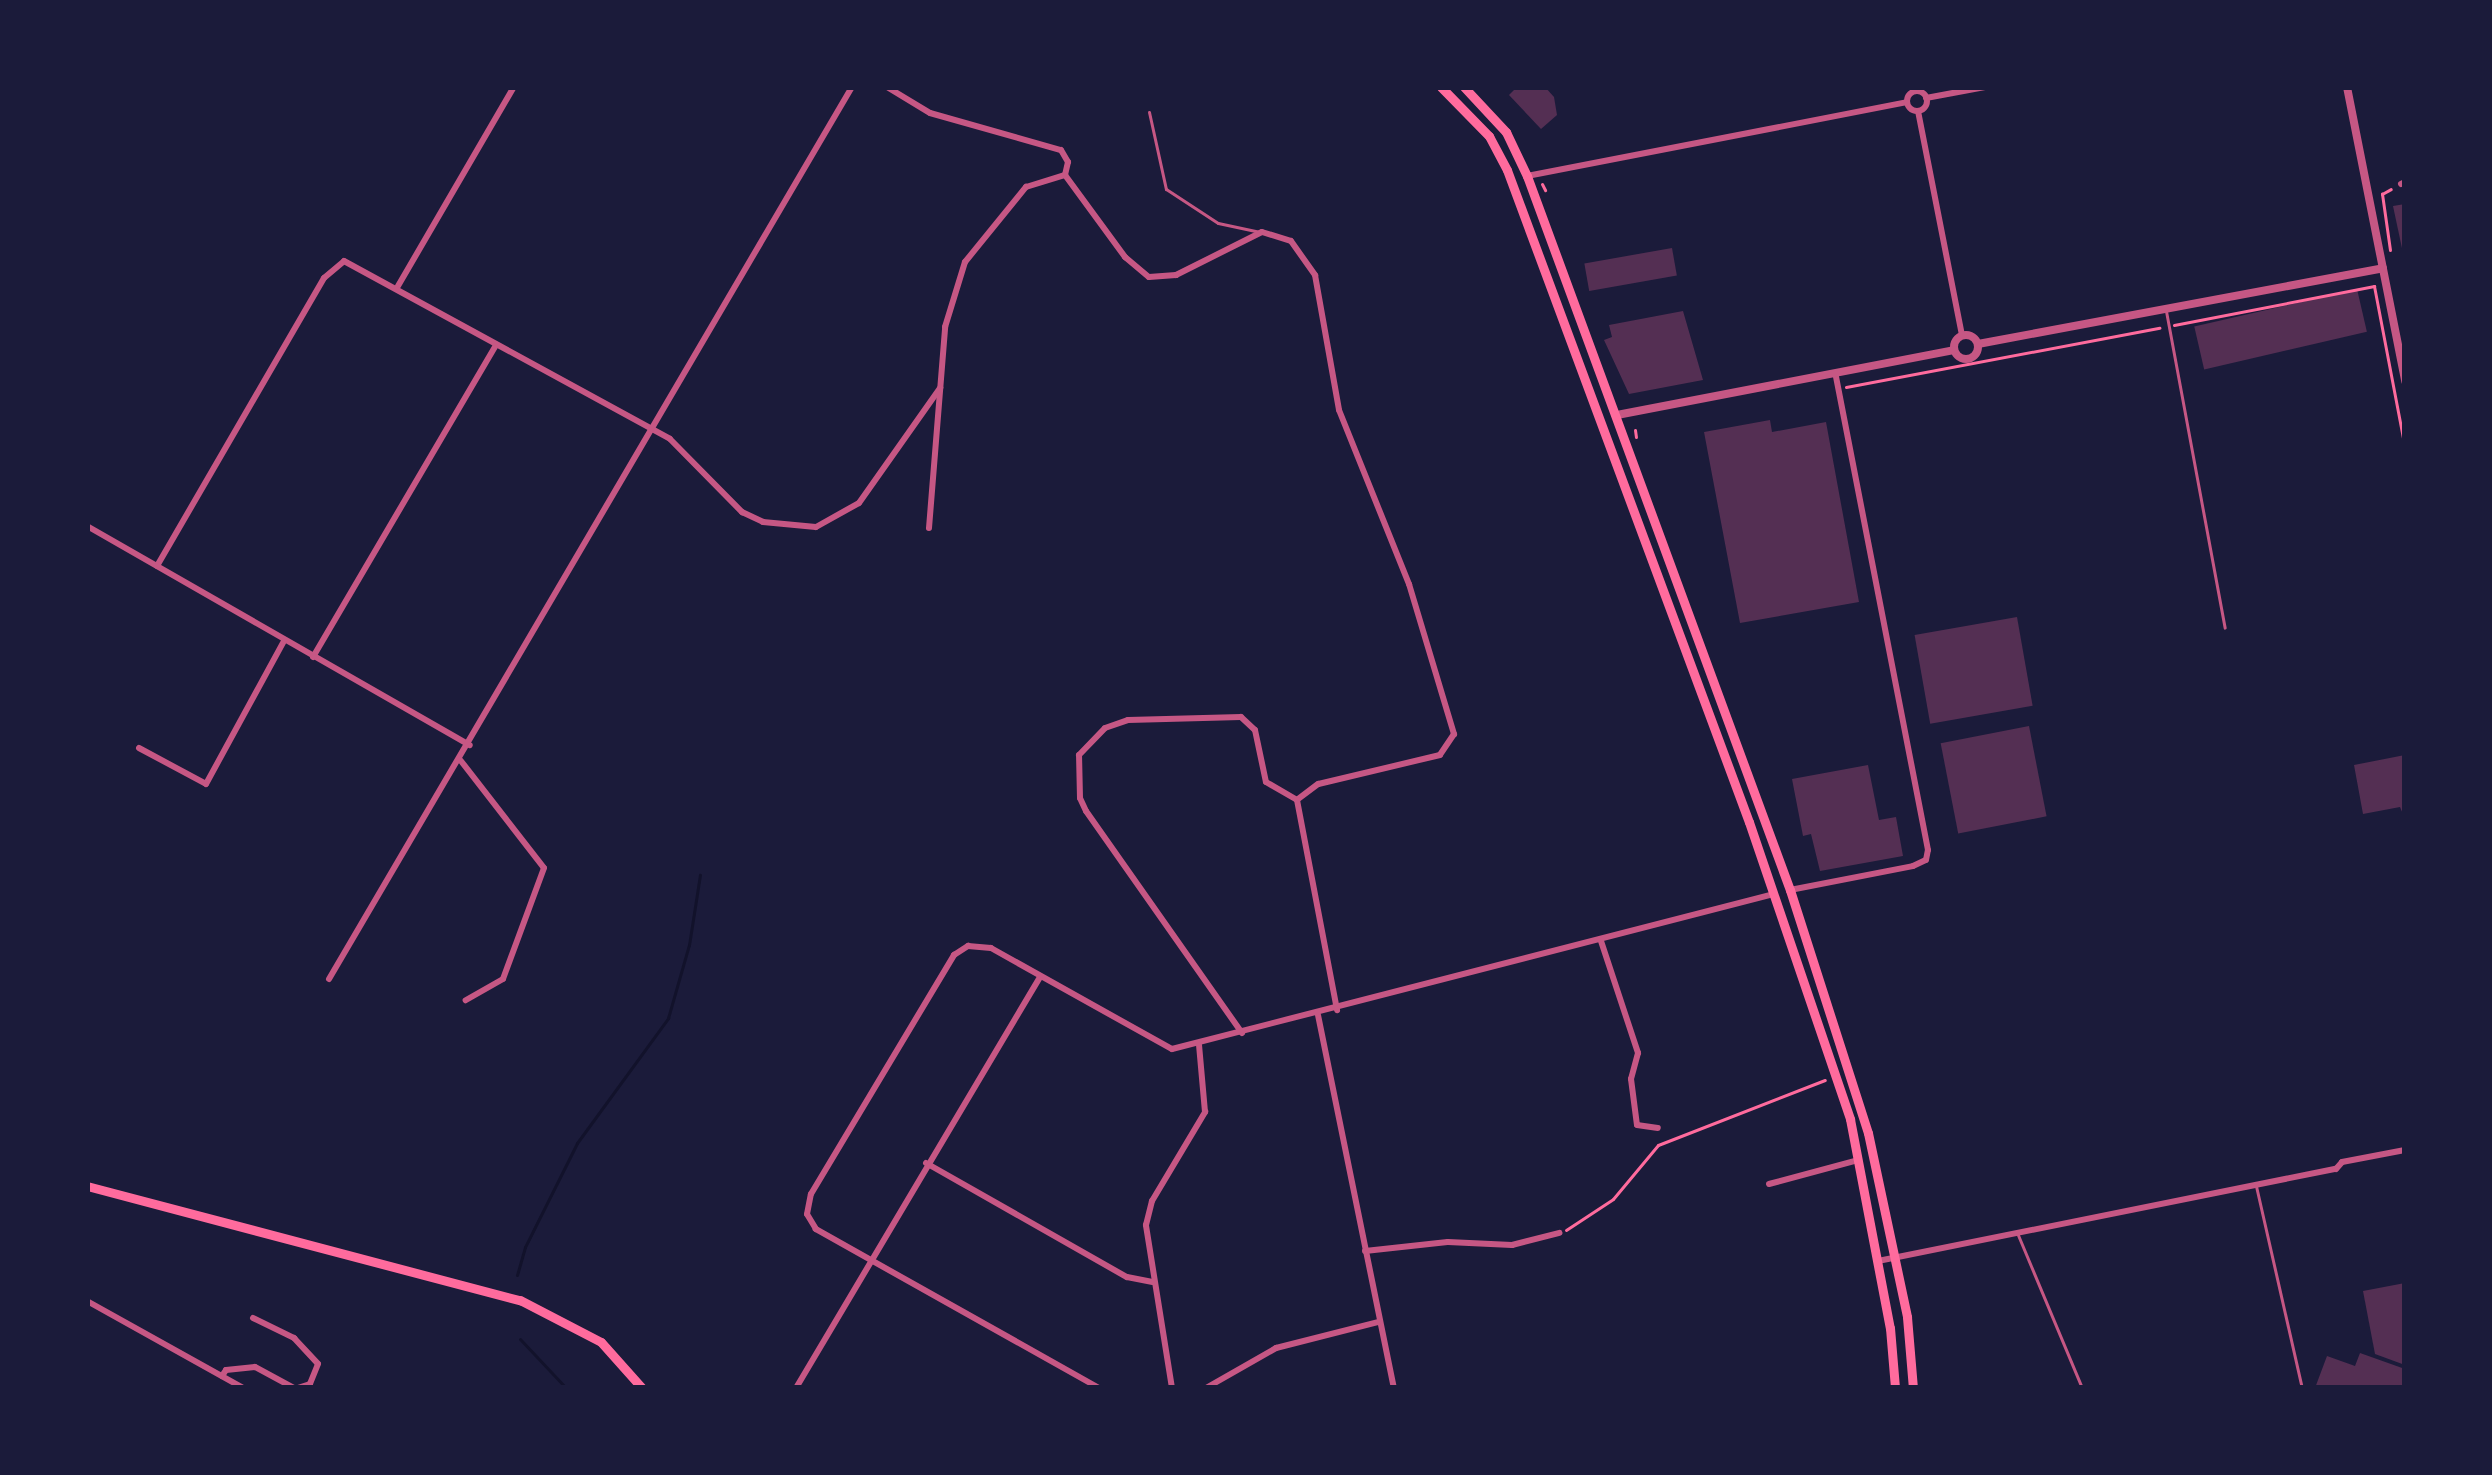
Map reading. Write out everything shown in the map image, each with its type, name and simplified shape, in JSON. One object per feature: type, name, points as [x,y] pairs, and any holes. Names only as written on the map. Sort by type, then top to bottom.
[{"type":"main road","points":[[1441,87],[1489,136],[1507,170],[1774,894],[1841,1088],[1859,1160],[1895,1388]]},
{"type":"main road","points":[[1464,87],[1506,132],[1527,176],[1790,890],[1859,1098],[1907,1317],[1913,1388]]},
{"type":"main road","points":[[1599,419],[1617,415]]},
{"type":"main road","points":[[87,1186],[520,1300],[601,1342],[642,1388]]},
{"type":"street","points":[[398,287],[514,87]]},
{"type":"street","points":[[328,979],[461,761],[852,87]]},
{"type":"street","points":[[887,87],[930,113],[1055,147],[1066,156],[1065,175],[1125,257],[1149,277],[1176,275],[1262,232],[1292,241],[1318,284],[1339,410],[1408,584],[1454,734],[1440,754],[1318,784],[1297,800]]},
{"type":"street","points":[[1918,111],[1926,98],[1985,87]]},
{"type":"street","points":[[2347,87],[2405,381]]},
{"type":"street","points":[[1527,176],[1907,102],[1915,89],[1926,98]]},
{"type":"street","points":[[1907,102],[1918,111],[1962,335],[1954,350]]},
{"type":"street","points":[[929,528],[945,326],[964,262],[1026,187],[1065,175]]},
{"type":"street","points":[[157,566],[332,268],[344,260],[654,429],[690,457],[752,519],[807,529],[859,503],[940,388]]},
{"type":"street","points":[[1962,335],[1978,344],[2383,268]]},
{"type":"street","points":[[313,657],[496,344]]},
{"type":"street","points":[[1617,415],[1954,350],[1966,359],[1978,344]]},
{"type":"street","points":[[1790,890],[1913,866],[1926,860],[1928,850],[1836,375]]},
{"type":"street","points":[[87,526],[470,745]]},
{"type":"street","points":[[139,748],[206,784],[284,641]]},
{"type":"street","points":[[1242,1034],[1080,798],[1079,755],[1105,728],[1128,720],[1241,717],[1255,730],[1266,782],[1297,800],[1337,1010]]},
{"type":"street","points":[[461,761],[544,868],[503,979],[466,1000]]},
{"type":"street","points":[[1099,1388],[817,1229],[806,1204],[945,966],[968,946],[991,948],[1159,1046],[1198,1045],[1774,894]]},
{"type":"street","points":[[1600,941],[1636,1044],[1630,1079],[1637,1125],[1658,1128]]},
{"type":"street","points":[[796,1388],[1039,977]]},
{"type":"street","points":[[1318,1015],[1394,1388]]},
{"type":"street","points":[[1172,1388],[1153,1282],[1147,1213],[1204,1112],[1198,1045]]},
{"type":"street","points":[[1878,1261],[2405,1150]]},
{"type":"street","points":[[1769,1184],[1859,1160]]},
{"type":"street","points":[[926,1163],[1127,1276],[1153,1282]]},
{"type":"street","points":[[1365,1251],[1448,1242],[1512,1245],[1559,1233]]},
{"type":"street","points":[[87,1301],[244,1388]]},
{"type":"street","points":[[222,1376],[226,1370],[255,1366],[296,1388],[310,1384],[318,1364],[294,1338],[253,1318]]},
{"type":"street","points":[[1206,1388],[1276,1348],[1378,1322]]},
{"type":"lane","points":[[1149,112],[1166,189],[1217,223],[1262,232]]},
{"type":"lane","points":[[2166,309],[2225,628]]},
{"type":"lane","points":[[2256,1184],[2302,1388]]},
{"type":"lane","points":[[2018,1234],[2082,1388]]},
{"type":"path","points":[[1559,1233],[1580,1225],[1613,1199],[1658,1145],[1825,1080]]},
{"type":"building","points":[[1517,87],[1545,87],[1554,97],[1557,115],[1541,129],[1509,95]]},
{"type":"building","points":[[2405,204],[2405,253],[2403,253],[2393,206]]},
{"type":"building","points":[[1672,248],[1677,276],[1589,291],[1584,263]]},
{"type":"building","points":[[2357,289],[2367,332],[2204,369],[2194,327]]},
{"type":"building","points":[[1683,311],[1703,380],[1629,394],[1604,340],[1612,337],[1609,325]]},
{"type":"building","points":[[1770,420],[1772,432],[1826,422],[1859,602],[1740,623],[1704,432]]},
{"type":"building","points":[[2017,617],[2033,706],[1930,724],[1915,635]]},
{"type":"building","points":[[2029,726],[2047,816],[1958,833],[1941,743]]},
{"type":"building","points":[[2405,755],[2405,819],[2400,807],[2363,814],[2354,765]]},
{"type":"building","points":[[1868,765],[1879,820],[1896,817],[1903,856],[1820,871],[1811,834],[1803,836],[1792,779]]},
{"type":"building","points":[[2405,1283],[2405,1365],[2375,1354],[2363,1291]]},
{"type":"building","points":[[2360,1353],[2405,1369],[2405,1388],[2315,1388],[2327,1356],[2355,1366]]},
{"type":"waterway","points":[[517,1275],[525,1247],[577,1143],[668,1018],[689,945],[700,875]]},
{"type":"waterway","points":[[520,1339],[566,1388]]}]
